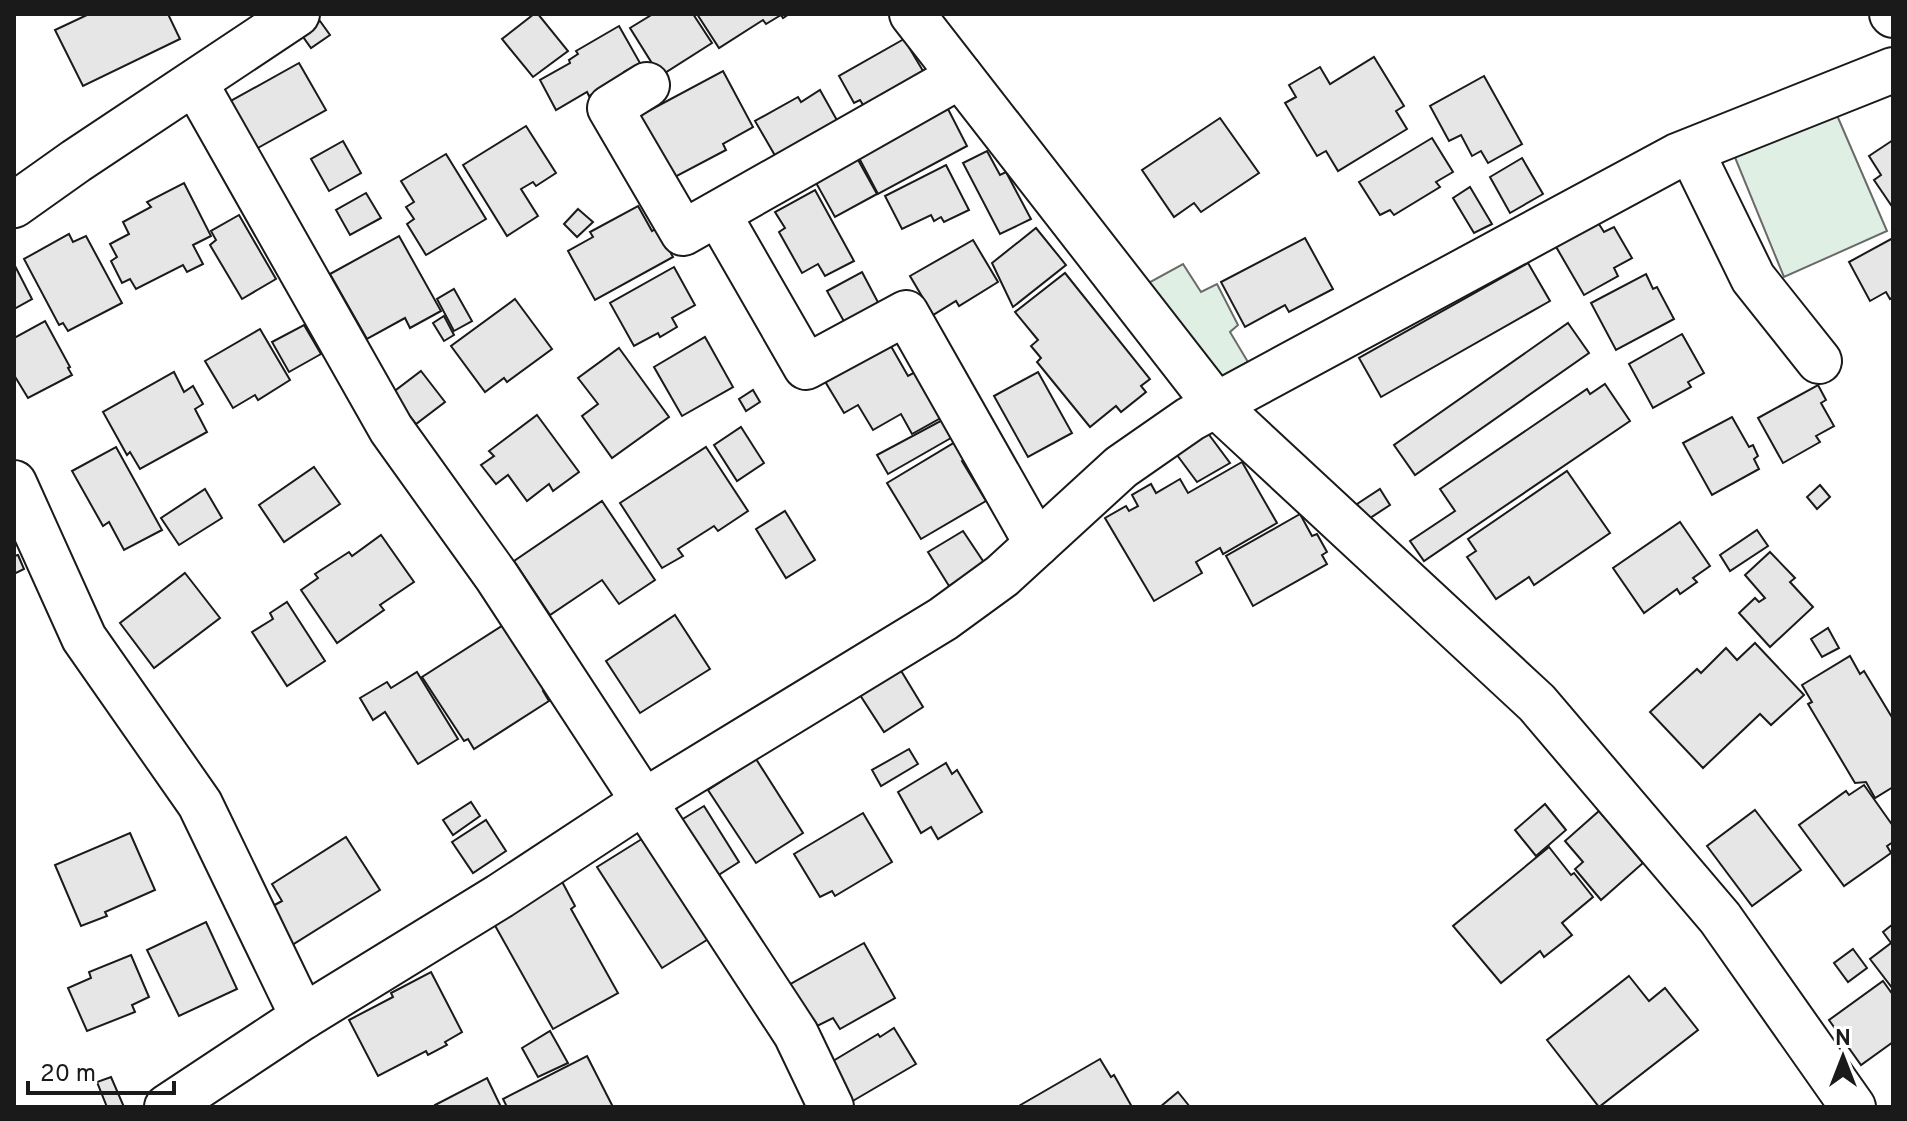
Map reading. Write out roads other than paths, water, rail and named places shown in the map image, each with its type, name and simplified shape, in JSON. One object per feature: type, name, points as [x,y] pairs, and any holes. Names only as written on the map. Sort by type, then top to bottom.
[{"type":"street","points":[[14,205],[297,14]]},
{"type":"street","points":[[912,14],[1217,406],[1537,703],[1720,918],[1853,1107]]},
{"type":"street","points":[[167,1107],[303,1017],[500,896],[643,802],[943,619],[1002,576],[1121,467],[1190,419],[1691,151],[1893,70]]},
{"type":"street","points":[[647,85],[610,108],[683,233],[960,76]]},
{"type":"street","points":[[195,83],[391,429],[497,577],[796,1034],[831,1107]]},
{"type":"street","points":[[1691,151],[1753,278],[1819,361]]},
{"type":"street","points":[[718,214],[806,367],[906,313],[1037,544]]},
{"type":"street","points":[[14,483],[84,638],[200,804],[303,1017]]}]
